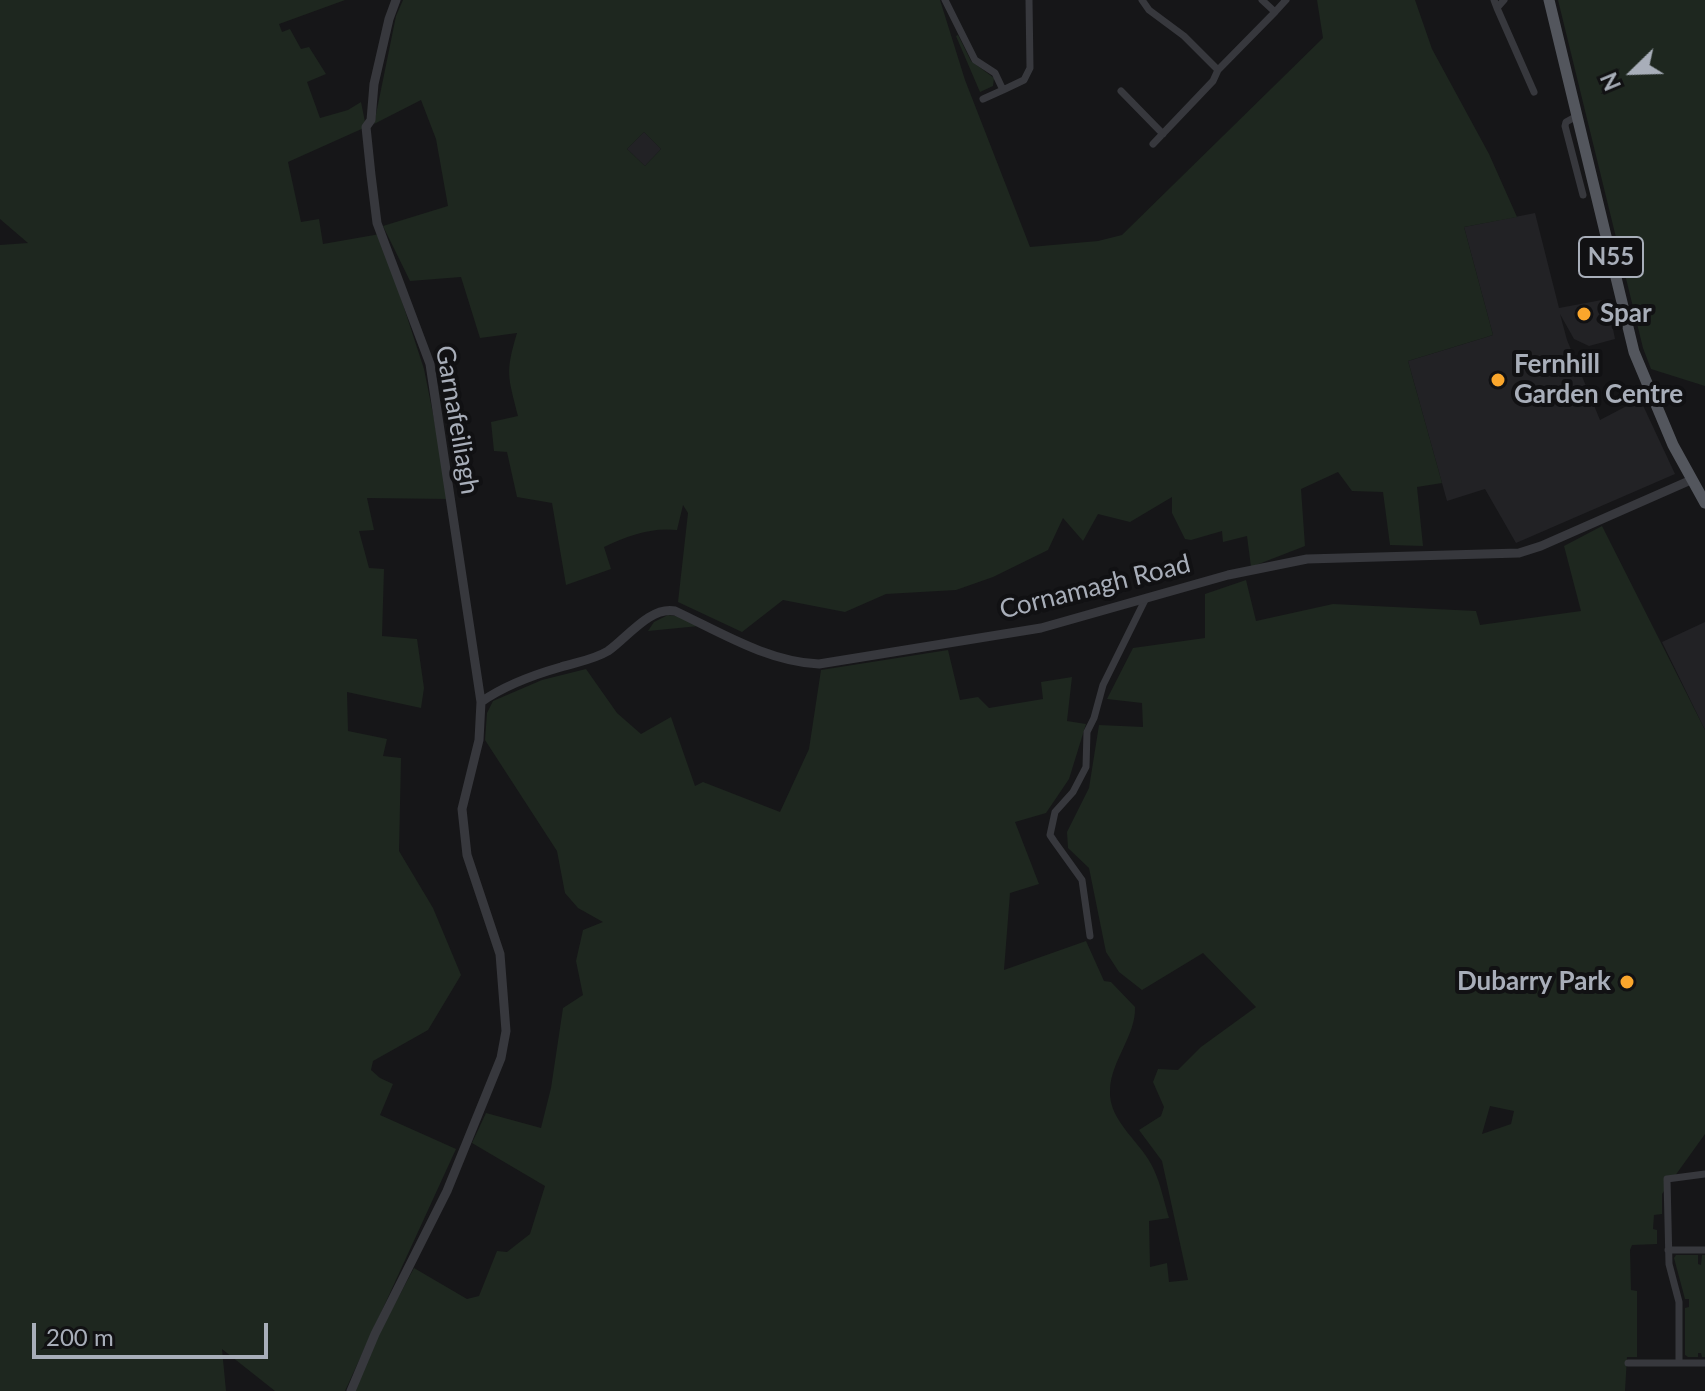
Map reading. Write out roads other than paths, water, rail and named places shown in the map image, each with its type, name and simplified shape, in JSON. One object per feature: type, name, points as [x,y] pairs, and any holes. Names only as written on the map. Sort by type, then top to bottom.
[{"type":"main road","name":"N55","points":[[1549,0],[1634,352],[1652,398],[1705,503]]},
{"type":"street","name":"Garnafeiliagh","points":[[351,1391],[375,1334],[447,1191],[501,1058],[506,1031],[500,954],[467,855],[462,809],[479,740],[481,702],[430,364],[377,223],[371,175],[366,127],[371,120],[374,84],[396,0]]},
{"type":"street","points":[[945,0],[975,60],[995,73],[1003,90]]},
{"type":"street","points":[[983,99],[1024,80],[1029,71],[1029,0]]},
{"type":"street","points":[[1142,0],[1149,10],[1184,36],[1218,70]]},
{"type":"street","points":[[1262,0],[1275,12]]},
{"type":"street","points":[[1153,144],[1213,81],[1218,70],[1286,0]]},
{"type":"street","points":[[1504,0],[1496,4],[1534,92]]},
{"type":"street","points":[[1121,91],[1163,134]]},
{"type":"street","points":[[1577,116],[1566,122],[1565,126],[1583,195]]},
{"type":"street","name":"Cornamagh Road","points":[[481,702],[496,691],[545,671],[592,659],[608,651],[659,612],[670,610],[770,655],[819,664],[1041,628],[1228,575],[1307,559],[1519,553],[1691,480]]},
{"type":"street","points":[[1090,936],[1082,880],[1050,835],[1052,820],[1084,773],[1087,732],[1103,685],[1146,598]]},
{"type":"street","points":[[1679,1363],[1679,1302],[1669,1264],[1667,1179],[1705,1174]]},
{"type":"street","points":[[1668,1250],[1705,1250]]},
{"type":"street","points":[[1628,1363],[1705,1363]]},
{"type":"place","name":"Spar","points":[[1584,314]]},
{"type":"place","name":"Fernhill Garden Centre","points":[[1498,380]]},
{"type":"place","name":"Dubarry Park","points":[[1627,982]]}]
